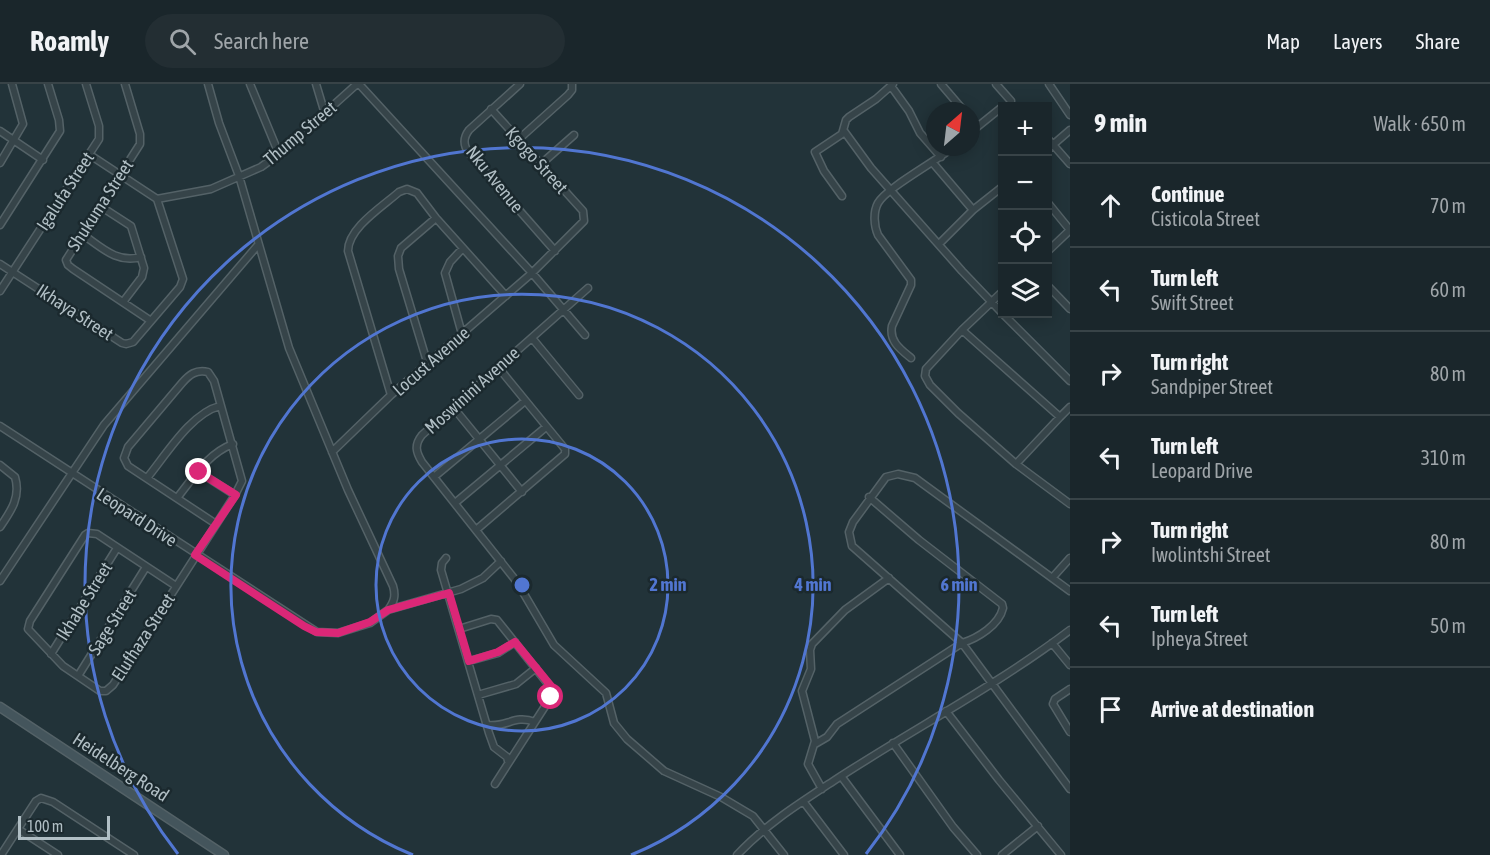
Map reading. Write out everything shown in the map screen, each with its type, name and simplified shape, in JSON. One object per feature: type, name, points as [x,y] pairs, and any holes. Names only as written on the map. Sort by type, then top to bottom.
[{"type":"main road","name":"Heidelberg Road","points":[[0,707],[224,855]]},
{"type":"street","points":[[0,163],[21,130],[22,121],[12,84]]},
{"type":"street","points":[[0,225],[58,136],[60,128],[48,84]]},
{"type":"street","name":"Igalufa Street","points":[[0,291],[99,139],[100,130],[86,84]]},
{"type":"street","name":"Shukuma Street","points":[[125,84],[141,140],[67,256],[68,265],[151,321]]},
{"type":"street","points":[[208,84],[289,348],[332,452],[393,586],[395,594],[388,610]]},
{"type":"street","points":[[316,84],[325,114]]},
{"type":"street","points":[[358,84],[532,273],[585,335]]},
{"type":"street","name":"Thump Street","points":[[157,199],[211,189],[261,167],[279,154],[358,84]]},
{"type":"street","name":"Nku Avenue","points":[[520,84],[467,133],[464,141],[466,149],[555,251]]},
{"type":"street","points":[[519,139],[572,91],[572,84]]},
{"type":"street","points":[[941,84],[956,102]]},
{"type":"street","points":[[996,84],[1011,102]]},
{"type":"street","points":[[1049,84],[1070,115]]},
{"type":"street","points":[[252,85],[279,154]]},
{"type":"street","points":[[911,358],[897,345],[891,333],[911,280],[876,229],[877,204],[891,191],[941,158],[920,133],[892,85],[849,117],[845,122],[844,131],[857,152],[891,191],[998,308]]},
{"type":"street","name":"Kgogo Street","points":[[491,109],[583,211]]},
{"type":"street","points":[[980,125],[998,111]]},
{"type":"street","points":[[1052,142],[1070,130]]},
{"type":"street","points":[[0,131],[43,160]]},
{"type":"street","points":[[842,196],[824,171],[815,152],[844,131]]},
{"type":"street","points":[[542,164],[574,135]]},
{"type":"street","points":[[1052,147],[1070,164]]},
{"type":"street","points":[[90,155],[157,199]]},
{"type":"street","points":[[933,163],[974,210]]},
{"type":"street","points":[[392,395],[348,251],[352,236],[360,227],[403,190],[417,193],[436,218],[506,296]]},
{"type":"street","points":[[939,244],[998,190]]},
{"type":"street","name":"Ikhaya Street","points":[[0,264],[126,344],[136,339],[180,286],[183,279],[157,199]]},
{"type":"street","points":[[100,206],[131,226],[141,258],[144,273],[123,302]]},
{"type":"street","points":[[1052,209],[1070,230],[1052,246]]},
{"type":"street","name":"Locust Avenue","points":[[332,452],[392,395],[555,251],[582,225],[585,218],[583,211]]},
{"type":"street","points":[[428,365],[399,269],[398,256],[401,248],[436,218]]},
{"type":"street","points":[[82,234],[122,260],[141,258]]},
{"type":"street","points":[[0,581],[104,425],[258,245]]},
{"type":"street","points":[[462,334],[445,273],[450,262],[463,248]]},
{"type":"street","name":"Moswinini Avenue","points":[[588,288],[561,309],[532,338],[422,435],[416,443],[418,455],[524,591],[554,645],[606,693],[614,723],[627,739],[664,771],[753,816],[784,855]]},
{"type":"street","points":[[1052,291],[1070,309]]},
{"type":"street","points":[[998,296],[926,369],[926,380],[958,413],[1016,464],[1070,504]]},
{"type":"street","points":[[1008,318],[1070,381]]},
{"type":"street","points":[[962,330],[1060,417]]},
{"type":"street","points":[[532,338],[579,395]]},
{"type":"street","points":[[476,530],[566,454],[565,449],[498,367]]},
{"type":"street","points":[[199,472],[236,495],[240,487],[242,476],[214,381],[208,372],[200,371],[187,378],[135,438],[124,455],[124,462],[216,524]]},
{"type":"street","points":[[434,477],[525,400]]},
{"type":"street","points":[[147,478],[196,419],[208,410],[220,406]]},
{"type":"street","points":[[453,407],[522,492]]},
{"type":"street","points":[[1016,464],[1070,407]]},
{"type":"street","name":"Leopard Drive","points":[[0,426],[316,632],[338,633],[370,622],[388,610],[449,593],[474,583],[501,561]]},
{"type":"street","points":[[455,503],[546,427]]},
{"type":"street","points":[[177,498],[216,453],[232,444]]},
{"type":"street","points":[[0,465],[15,477],[17,495],[15,504],[0,527]]},
{"type":"street","points":[[1070,591],[913,477],[889,475],[869,497],[853,522],[850,538],[854,549],[962,643],[1070,789]]},
{"type":"street","name":"Elufhaza Street","points":[[176,586],[94,533],[85,535],[30,621],[28,629],[63,666],[100,691],[110,689],[236,495]]},
{"type":"street","points":[[815,744],[827,737],[837,723],[962,643],[979,635],[1003,611],[1002,604],[919,540],[869,497]]},
{"type":"street","name":"Ikhabe Street","points":[[51,654],[117,548]]},
{"type":"street","points":[[446,558],[441,570],[477,695],[494,747],[507,757],[508,761]]},
{"type":"street","points":[[1053,577],[1070,558]]},
{"type":"street","name":"Sage Street","points":[[78,676],[146,567]]},
{"type":"street","points":[[822,789],[808,764],[815,744],[802,691],[811,669],[810,650],[812,644],[845,610],[889,578]]},
{"type":"street","points":[[459,629],[494,619],[501,624],[551,686],[552,692],[535,722],[495,784]]},
{"type":"street","points":[[737,855],[764,828],[803,801],[893,743],[992,684],[1070,630]]},
{"type":"street","points":[[469,661],[498,652],[515,642]]},
{"type":"street","points":[[1052,643],[1070,665]]},
{"type":"street","points":[[477,695],[516,684],[536,668]]},
{"type":"street","points":[[1070,689],[1055,699],[1053,704],[1070,732]]},
{"type":"street","points":[[946,711],[1061,855]]},
{"type":"street","points":[[487,725],[493,726],[521,718],[535,722]]},
{"type":"street","points":[[893,743],[953,827],[977,855]]},
{"type":"street","points":[[841,776],[900,855]]},
{"type":"street","points":[[1,855],[36,801],[41,798],[47,799],[134,855]]},
{"type":"street","points":[[803,801],[844,855]]},
{"type":"street","points":[[1002,855],[1038,826]]},
{"type":"street","points":[[18,829],[58,855]]},
{"type":"route","points":[[199,472],[236,495],[195,555],[304,626],[316,632],[338,633],[370,622],[388,610],[449,593],[469,661],[498,652],[515,642],[551,686],[551,697]]}]
